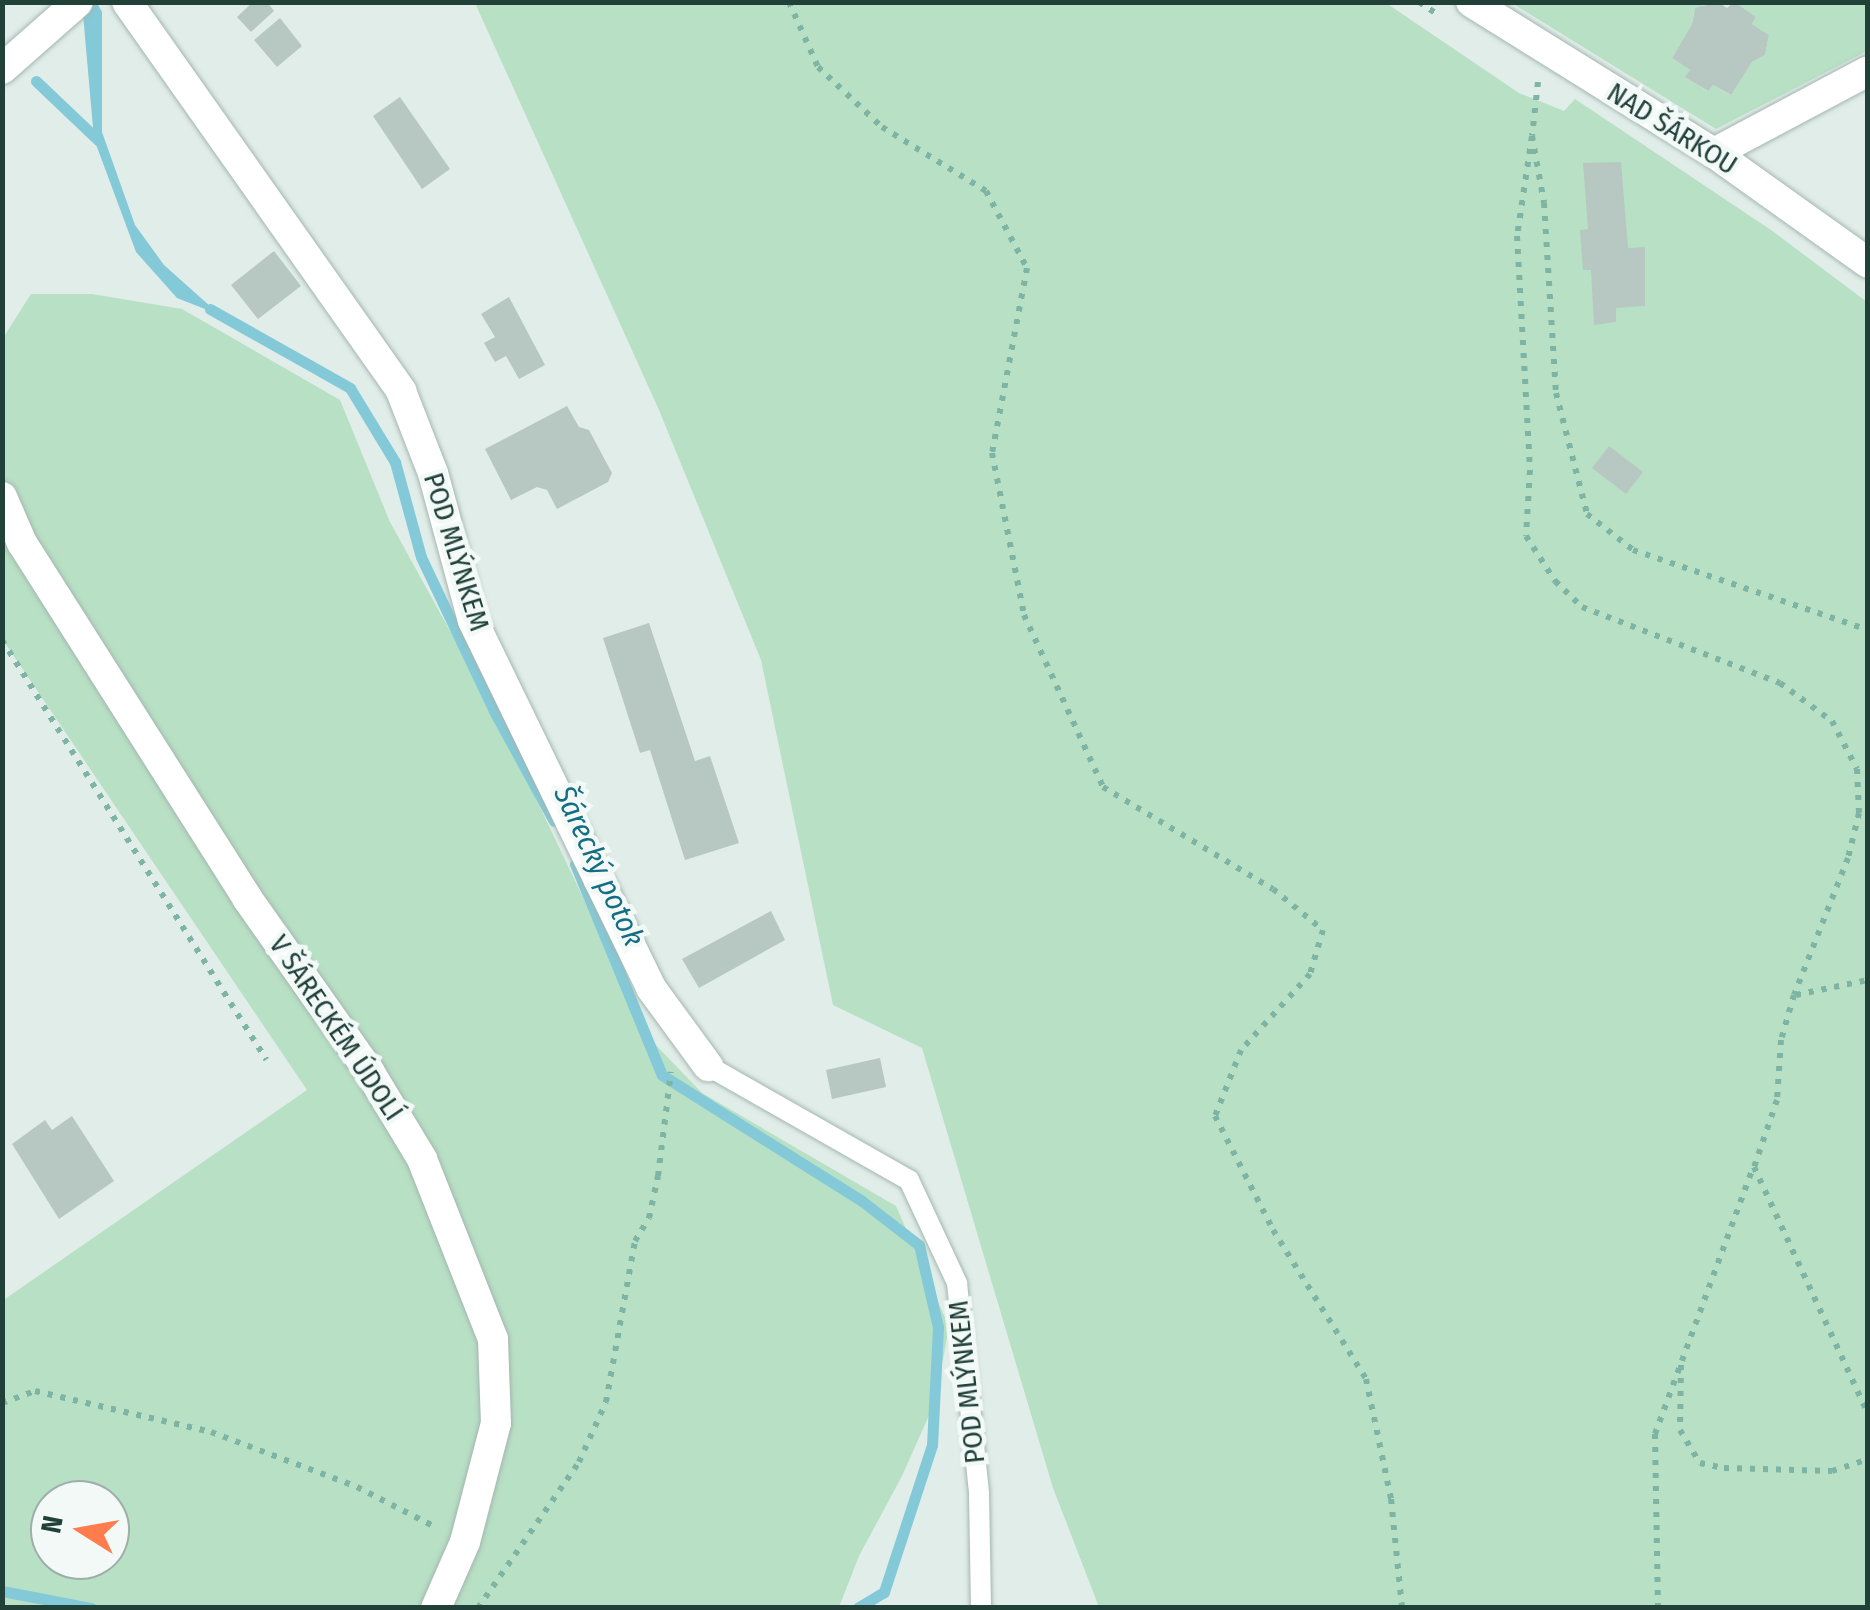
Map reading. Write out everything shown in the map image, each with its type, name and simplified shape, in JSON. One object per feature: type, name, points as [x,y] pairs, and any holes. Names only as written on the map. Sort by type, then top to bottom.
[{"type":"street","name":"POD MLÝNKEM","points":[[127,2],[401,391],[433,473],[473,621],[650,988],[708,1066]]},
{"type":"street","name":"NAD ŠÁRKOU","points":[[1471,2],[1714,153],[1868,263]]},
{"type":"street","points":[[2,69],[75,5]]},
{"type":"street","points":[[1714,153],[1868,71]]},
{"type":"street","name":"V ŠÁRECKÉM ÚDOLÍ","points":[[2,497],[22,543],[42,575],[247,898],[369,1071],[422,1159],[492,1340],[496,1423],[465,1542],[436,1608]]},
{"type":"lane","name":"POD MLÝNKEM","points":[[708,1066],[909,1180],[957,1283],[979,1494],[981,1608]]},
{"type":"path","points":[[789,2],[818,68],[882,128],[986,191],[1027,268],[992,453],[1024,615],[1102,787],[1273,890],[1323,930],[1310,974],[1241,1050],[1215,1116],[1273,1230],[1366,1379],[1391,1498],[1402,1608]]},
{"type":"path","points":[[1538,77],[1517,236],[1530,470],[1526,536],[1555,581],[1582,607],[1780,683],[1832,721],[1857,769],[1859,814],[1848,858],[1794,995],[1781,1040],[1777,1100],[1654,1434],[1658,1608]]},
{"type":"path","points":[[1532,136],[1544,203],[1556,393],[1588,514],[1633,550],[1868,630]]},
{"type":"path","points":[[2,640],[266,1060]]},
{"type":"path","points":[[1794,995],[1868,980]]},
{"type":"path","points":[[478,1608],[579,1462],[606,1402],[635,1241],[649,1218],[655,1190],[672,1068]]},
{"type":"path","points":[[1754,1167],[1868,1414]]},
{"type":"path","points":[[1681,1359],[1680,1430],[1700,1462],[1724,1468],[1832,1472],[1868,1459]]},
{"type":"path","points":[[2,1404],[35,1392],[210,1432],[357,1487],[465,1542]]},
{"type":"green space","points":[[475,3],[1386,3],[1519,93],[1564,111],[1575,99],[1771,230],[1867,302],[1867,1607],[1099,1607],[1053,1488],[922,1048],[833,1005],[761,660],[659,410]]},
{"type":"green space","points":[[1512,3],[1707,3],[1694,11],[1692,24],[1672,58],[1690,70],[1686,77],[1707,91],[1713,85],[1730,95],[1752,62],[1765,55],[1769,35],[1752,24],[1756,17],[1734,3],[1867,3],[1867,51],[1716,129]]},
{"type":"green space","points":[[31,294],[92,294],[182,309],[340,400],[390,522],[494,711],[651,1040],[702,1093],[896,1206],[949,1327],[935,1402],[902,1476],[859,1556],[839,1607],[3,1608],[2,1301],[307,1090],[3,640],[3,338]]},
{"type":"water","points":[[82,3],[97,3],[102,12],[102,132],[135,225],[164,265],[220,315],[177,298],[136,252],[94,139]]},
{"type":"building","points":[[253,2],[267,2],[274,11],[251,32],[237,17]]},
{"type":"building","points":[[1718,2],[1727,8],[1734,2],[1756,17],[1752,24],[1769,35],[1765,55],[1752,62],[1731,95],[1713,85],[1708,91],[1685,77],[1690,70],[1672,58],[1692,24],[1695,8]]},
{"type":"building","points":[[280,18],[302,46],[277,67],[254,40]]},
{"type":"building","points":[[400,97],[450,169],[422,189],[373,116]]},
{"type":"building","points":[[1621,162],[1628,248],[1645,247],[1645,306],[1616,308],[1616,322],[1594,325],[1591,270],[1583,270],[1580,230],[1588,229],[1583,163]]},
{"type":"building","points":[[274,251],[301,286],[258,319],[231,285]]},
{"type":"building","points":[[509,297],[545,365],[519,379],[506,356],[495,362],[484,343],[495,337],[481,314]]},
{"type":"building","points":[[567,406],[579,427],[589,430],[612,473],[608,482],[557,509],[547,490],[537,487],[511,500],[485,449]]},
{"type":"building","points":[[1609,446],[1643,472],[1626,494],[1592,468]]},
{"type":"building","points":[[649,623],[695,761],[710,756],[739,843],[685,860],[650,750],[640,753],[603,638]]},
{"type":"building","points":[[771,911],[785,940],[699,988],[682,959]]},
{"type":"building","points":[[880,1058],[886,1087],[832,1099],[826,1070]]},
{"type":"building","points":[[72,1116],[114,1181],[59,1219],[12,1144],[45,1120],[52,1130]]},
{"type":"waterway","name":"Šárecký potok","points":[[36,81],[98,140]]},
{"type":"waterway","name":"Šárecký potok","points":[[210,309],[350,388],[395,462],[421,557],[494,711],[554,821]]},
{"type":"waterway","name":"Šárecký potok","points":[[575,864],[662,1075],[862,1201],[919,1245],[938,1327],[932,1445],[884,1592],[857,1608]]},
{"type":"waterway","name":"Šárecký potok","points":[[2,1591],[91,1608]]}]
